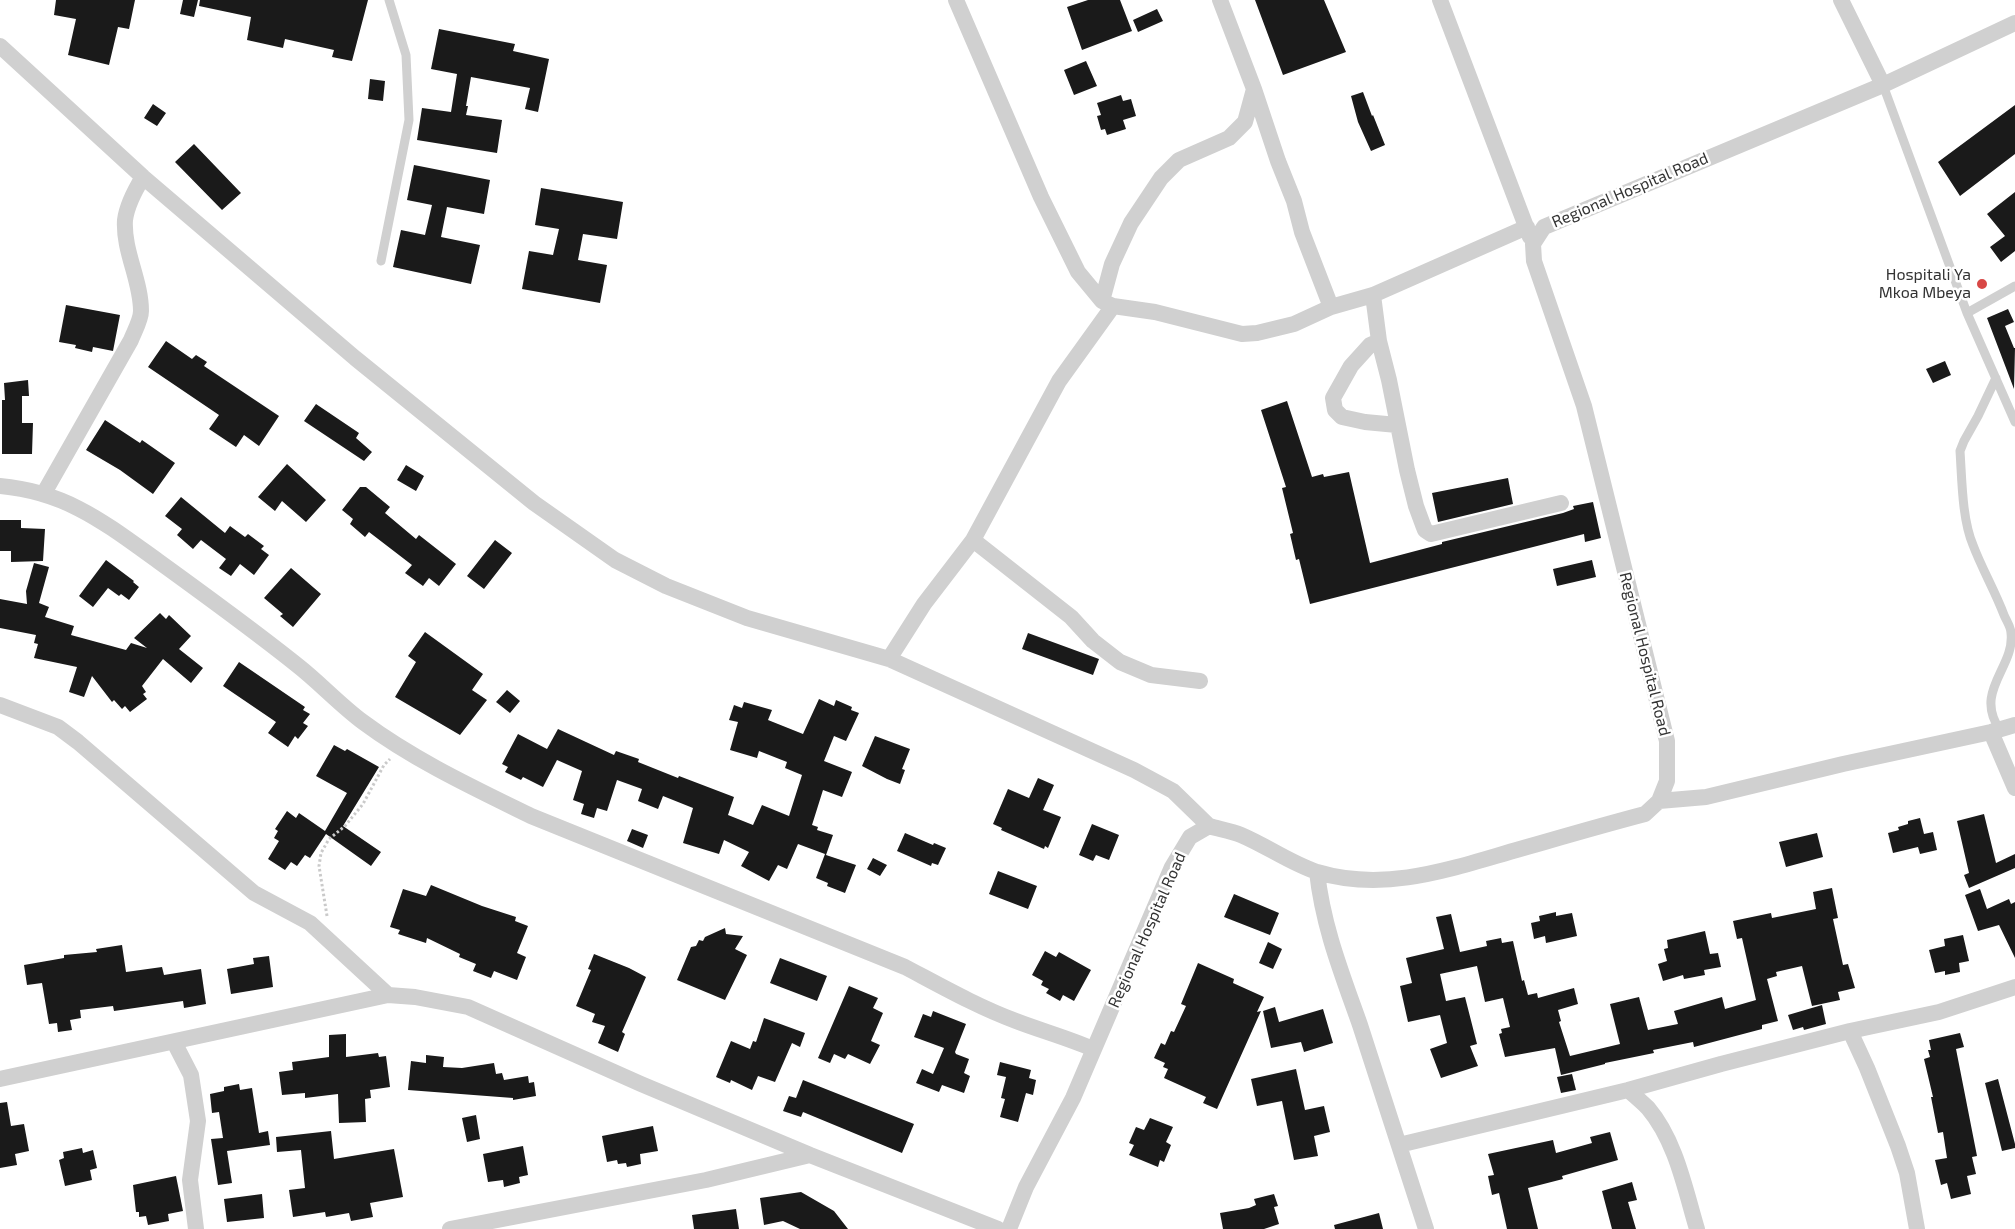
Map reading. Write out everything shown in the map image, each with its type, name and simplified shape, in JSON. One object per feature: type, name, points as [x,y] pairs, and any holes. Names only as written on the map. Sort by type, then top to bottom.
[{"type":"street","points":[[956,0],[1041,197],[1078,272],[1107,303],[1250,334],[1294,324],[1331,307],[1373,295],[1526,227]]},
{"type":"street","points":[[1220,0],[1294,201],[1302,232],[1331,307]]},
{"type":"street","points":[[1440,0],[1533,244]]},
{"type":"street","points":[[1841,0],[1883,85]]},
{"type":"street","name":"Regional Hospital Road","points":[[1659,800],[1667,781],[1667,741],[1584,406],[1534,262],[1533,244],[1544,227],[1883,85],[2015,23]]},
{"type":"street","points":[[0,46],[142,177],[362,364],[534,503],[615,560],[666,586],[747,618],[889,659],[1134,770],[1173,792],[1209,826],[1242,836],[1282,857],[1317,872],[1373,881],[1407,879],[1450,869],[1644,814],[1659,800],[1706,797],[2002,729],[2015,788]]},
{"type":"street","points":[[889,659],[924,604],[973,540],[1059,382],[1107,303],[1112,264],[1132,223],[1161,178],[1180,160],[1229,138],[1245,122],[1254,89]]},
{"type":"street","points":[[44,493],[131,340],[142,313],[134,267],[128,249],[125,219],[133,194],[142,177]]},
{"type":"street","points":[[1373,295],[1379,341],[1389,380],[1397,425],[1416,506],[1425,530],[1431,534],[1560,504]]},
{"type":"street","points":[[1379,341],[1370,345],[1351,366],[1333,398],[1335,410],[1342,417],[1365,422],[1397,425]]},
{"type":"street","points":[[0,486],[57,497],[96,517],[195,587],[298,666],[362,722],[401,747],[481,792],[531,816],[905,967],[950,991],[1016,1021],[1069,1038],[1093,1049]]},
{"type":"street","points":[[973,540],[1058,607],[1093,641],[1120,662],[1152,675],[1200,681]]},
{"type":"street","points":[[0,705],[58,727],[78,742],[254,893],[310,923],[388,996]]},
{"type":"street","name":"Regional Hospital Road","points":[[1008,1229],[1026,1187],[1072,1098],[1172,867],[1190,837],[1209,826]]},
{"type":"street","points":[[1317,872],[1320,903],[1330,940],[1400,1145],[1426,1229]]},
{"type":"street","points":[[1400,1145],[1628,1090],[1721,1064],[1850,1032],[1939,1012],[2015,987]]},
{"type":"street","points":[[0,1079],[388,996],[415,998],[468,1007],[810,1155],[998,1229]]},
{"type":"street","points":[[1850,1032],[1867,1068],[1898,1146],[1907,1173],[1917,1229]]},
{"type":"street","points":[[174,1042],[191,1075],[198,1121],[190,1180],[196,1229]]},
{"type":"street","points":[[1628,1090],[1648,1108],[1665,1135],[1680,1172],[1697,1229]]},
{"type":"street","points":[[450,1229],[706,1180],[810,1155]]},
{"type":"lane","points":[[381,261],[408,120],[406,55],[389,0]]},
{"type":"lane","points":[[1883,85],[1967,313],[2015,422]]},
{"type":"lane","points":[[1967,313],[2015,286]]},
{"type":"lane","points":[[1996,378],[1960,451],[1966,524],[1972,545],[2012,632],[2007,658],[1998,674],[1990,706],[1994,720],[2002,729]]},
{"type":"path","points":[[327,917],[319,866],[321,852],[329,839],[345,826],[363,804],[384,765],[401,747]]},
{"type":"building","points":[[56,0],[135,0],[129,29],[118,27],[109,65],[68,55],[76,19],[54,15]]},
{"type":"building","points":[[183,0],[198,0],[194,17],[180,14]]},
{"type":"building","points":[[200,0],[368,0],[352,61],[332,57],[334,50],[285,39],[283,48],[247,40],[251,17],[199,6]]},
{"type":"building","points":[[1088,0],[1120,0],[1132,31],[1082,50],[1067,7]]},
{"type":"building","points":[[1255,0],[1324,0],[1346,52],[1283,75]]},
{"type":"building","points":[[1157,9],[1163,21],[1138,32],[1133,20]]},
{"type":"building","points":[[439,29],[515,44],[513,51],[549,59],[538,112],[525,109],[530,88],[471,77],[466,115],[502,120],[497,153],[417,140],[422,108],[451,112],[457,74],[431,69]]},
{"type":"building","points":[[1086,61],[1097,86],[1074,95],[1064,70]]},
{"type":"building","points":[[370,79],[385,81],[383,101],[368,99]]},
{"type":"building","points":[[1363,92],[1385,145],[1371,151],[1358,122],[1351,96]]},
{"type":"building","points":[[1121,95],[1123,101],[1131,99],[1136,116],[1123,120],[1126,129],[1107,135],[1105,129],[1101,130],[1097,116],[1101,115],[1097,103]]},
{"type":"building","points":[[153,104],[166,113],[157,126],[144,118]]},
{"type":"building","points":[[2015,105],[2015,154],[1960,196],[1938,162]]},
{"type":"building","points":[[194,144],[241,193],[222,210],[175,162]]},
{"type":"building","points":[[414,165],[490,180],[484,214],[447,207],[441,237],[480,245],[471,284],[393,267],[401,230],[425,235],[432,205],[407,200]]},
{"type":"building","points":[[541,188],[623,202],[617,239],[583,234],[578,260],[607,265],[600,303],[522,289],[529,251],[553,255],[559,229],[535,225]]},
{"type":"building","points":[[2015,192],[2015,251],[2001,262],[1990,247],[2005,236],[1987,214]]},
{"type":"building","points":[[66,305],[120,315],[113,351],[93,347],[92,352],[75,348],[76,345],[59,342]]},
{"type":"building","points":[[2008,309],[2014,322],[2005,326],[2015,348],[2014,389],[1987,318]]},
{"type":"building","points":[[166,341],[192,359],[196,355],[207,362],[204,366],[279,416],[259,446],[244,435],[236,447],[209,429],[219,415],[148,367]]},
{"type":"building","points":[[1945,361],[1951,375],[1933,383],[1926,369]]},
{"type":"building","points":[[28,380],[29,396],[22,396],[22,423],[33,423],[32,454],[2,454],[2,400],[5,400],[4,383]]},
{"type":"building","points":[[1287,401],[1312,477],[1323,474],[1324,477],[1349,472],[1370,563],[1442,544],[1442,542],[1563,513],[1574,509],[1573,506],[1593,502],[1601,538],[1585,542],[1584,534],[1310,604],[1299,559],[1296,560],[1290,534],[1293,533],[1282,488],[1286,487],[1261,410]]},
{"type":"building","points":[[316,404],[359,433],[356,438],[372,452],[364,461],[304,421]]},
{"type":"building","points":[[105,420],[140,443],[142,440],[175,463],[153,494],[120,470],[86,450]]},
{"type":"building","points":[[287,464],[326,500],[306,522],[282,501],[275,511],[258,497]]},
{"type":"building","points":[[406,465],[424,476],[416,491],[397,480]]},
{"type":"building","points":[[1508,478],[1513,504],[1438,522],[1432,493]]},
{"type":"building","points":[[360,487],[366,487],[390,507],[385,513],[416,539],[419,535],[456,564],[439,586],[429,578],[423,586],[405,573],[412,565],[369,532],[365,537],[350,524],[353,519],[342,510]]},
{"type":"building","points":[[181,497],[225,533],[230,526],[245,537],[248,534],[264,546],[261,549],[269,555],[254,575],[240,564],[231,576],[219,568],[226,559],[201,540],[193,549],[177,535],[182,529],[165,516]]},
{"type":"building","points":[[0,520],[21,520],[21,528],[45,529],[43,561],[11,562],[11,551],[0,551]]},
{"type":"building","points":[[495,540],[512,553],[484,589],[467,576]]},
{"type":"building","points":[[106,560],[139,587],[129,600],[108,588],[93,607],[79,596]]},
{"type":"building","points":[[1592,560],[1596,577],[1557,586],[1553,569]]},
{"type":"building","points":[[34,563],[49,567],[39,603],[49,607],[45,617],[74,626],[71,635],[126,650],[131,643],[147,648],[134,638],[160,613],[166,619],[169,615],[191,636],[179,649],[203,668],[191,683],[163,659],[142,686],[146,692],[143,694],[147,699],[130,712],[125,706],[122,709],[114,700],[112,702],[92,676],[84,697],[69,692],[77,667],[34,658],[38,644],[34,643],[36,635],[0,628],[0,599],[27,604],[26,591]]},
{"type":"building","points":[[291,568],[321,594],[293,627],[280,616],[283,614],[264,598]]},
{"type":"building","points":[[425,632],[483,674],[472,690],[487,700],[460,735],[395,697],[416,662],[408,656]]},
{"type":"building","points":[[1028,633],[1099,659],[1093,675],[1022,649]]},
{"type":"building","points":[[239,662],[305,707],[303,710],[310,714],[303,723],[308,726],[298,739],[295,736],[288,747],[268,733],[276,722],[223,686]]},
{"type":"building","points":[[507,690],[520,701],[510,713],[496,702]]},
{"type":"building","points":[[819,699],[834,706],[836,700],[852,707],[851,710],[859,713],[846,741],[834,736],[824,761],[852,772],[842,797],[823,790],[812,825],[818,827],[817,830],[833,835],[826,855],[856,865],[845,893],[827,886],[828,883],[816,878],[825,854],[798,844],[787,869],[778,865],[769,881],[741,866],[749,852],[724,840],[719,854],[683,843],[693,808],[663,796],[658,809],[638,801],[642,789],[617,780],[607,811],[597,808],[594,818],[581,814],[584,804],[573,800],[582,771],[557,760],[543,787],[523,777],[521,780],[505,772],[508,767],[502,764],[518,734],[547,749],[558,729],[614,755],[616,751],[639,759],[638,762],[678,778],[679,776],[734,797],[728,815],[753,825],[762,805],[789,816],[802,775],[785,768],[787,762],[759,751],[757,758],[730,750],[738,722],[729,720],[734,705],[742,708],[744,702],[772,710],[768,720],[803,734]]},
{"type":"building","points":[[875,736],[910,749],[902,769],[905,770],[900,784],[862,766]]},
{"type":"building","points":[[334,745],[345,751],[347,749],[379,767],[343,826],[381,852],[371,866],[326,834],[310,858],[305,855],[297,866],[291,862],[285,870],[268,859],[279,841],[274,838],[278,831],[275,829],[287,811],[296,818],[299,813],[325,831],[347,793],[316,776]]},
{"type":"building","points":[[1038,778],[1054,785],[1043,810],[1061,817],[1048,848],[1045,846],[1044,849],[1001,830],[1002,828],[993,824],[1008,789],[1029,798]]},
{"type":"building","points":[[1984,814],[1996,863],[2015,854],[2015,868],[1969,888],[1964,875],[1969,873],[1957,821]]},
{"type":"building","points":[[1920,818],[1924,834],[1933,832],[1937,850],[1920,854],[1918,847],[1893,853],[1888,833],[1899,830],[1898,827],[1908,824],[1908,821]]},
{"type":"building","points":[[1092,824],[1119,835],[1109,860],[1096,855],[1093,861],[1079,855]]},
{"type":"building","points":[[632,829],[648,835],[643,848],[627,841]]},
{"type":"building","points":[[905,833],[933,845],[934,843],[946,848],[938,865],[932,863],[931,866],[897,851]]},
{"type":"building","points":[[1817,833],[1823,857],[1786,867],[1779,842]]},
{"type":"building","points":[[873,858],[887,865],[880,876],[867,869]]},
{"type":"building","points":[[998,871],[1037,886],[1028,909],[989,894]]},
{"type":"building","points":[[431,885],[482,906],[516,917],[515,921],[528,926],[517,953],[526,957],[517,980],[494,971],[491,978],[473,971],[476,964],[459,957],[460,954],[427,938],[426,943],[398,934],[400,930],[390,927],[403,889],[426,896]]},
{"type":"building","points":[[1832,888],[1838,918],[1833,919],[1843,965],[1848,964],[1855,988],[1838,992],[1840,1000],[1812,1006],[1802,966],[1776,972],[1777,976],[1767,979],[1778,1021],[1762,1025],[1762,1029],[1694,1047],[1693,1042],[1653,1050],[1654,1053],[1605,1063],[1561,1075],[1555,1048],[1505,1057],[1499,1034],[1502,1033],[1501,1029],[1510,1027],[1503,998],[1485,1002],[1477,966],[1440,974],[1446,1001],[1465,997],[1477,1044],[1470,1046],[1478,1066],[1441,1078],[1430,1049],[1447,1043],[1440,1015],[1408,1022],[1400,986],[1412,983],[1406,958],[1444,949],[1436,917],[1451,914],[1460,952],[1487,946],[1486,941],[1501,938],[1502,943],[1513,941],[1522,981],[1524,980],[1528,995],[1537,993],[1538,998],[1574,988],[1578,1004],[1558,1010],[1561,1021],[1559,1022],[1570,1056],[1620,1044],[1610,1004],[1639,997],[1648,1030],[1678,1024],[1674,1011],[1722,997],[1725,1009],[1756,1000],[1742,938],[1737,939],[1733,921],[1771,913],[1772,918],[1816,909],[1813,892]]},
{"type":"building","points":[[1980,889],[1987,909],[2009,899],[2011,904],[2015,902],[2015,958],[1999,925],[1978,931],[1965,895]]},
{"type":"building","points":[[1234,894],[1279,913],[1270,935],[1224,917]]},
{"type":"building","points":[[1556,912],[1556,916],[1572,913],[1577,936],[1546,943],[1545,936],[1534,939],[1531,923],[1540,921],[1539,916]]},
{"type":"building","points":[[725,928],[726,934],[743,936],[735,949],[747,955],[725,1000],[677,980],[691,947],[696,946],[699,940],[703,941],[705,937]]},
{"type":"building","points":[[1705,931],[1710,954],[1718,953],[1721,967],[1704,970],[1705,975],[1684,979],[1683,975],[1663,981],[1658,964],[1667,961],[1664,949],[1668,948],[1667,940]]},
{"type":"building","points":[[1963,935],[1969,961],[1959,963],[1960,972],[1945,975],[1945,971],[1935,973],[1929,950],[1945,946],[1944,939]]},
{"type":"building","points":[[1268,942],[1282,949],[1273,969],[1259,963]]},
{"type":"building","points":[[122,945],[126,972],[162,967],[164,975],[201,969],[206,1004],[184,1008],[183,1001],[114,1011],[113,1006],[80,1010],[81,1018],[70,1020],[72,1030],[58,1032],[57,1023],[49,1024],[42,983],[27,985],[24,965],[64,958],[64,955],[97,952],[96,949]]},
{"type":"building","points":[[1045,951],[1056,957],[1059,952],[1091,970],[1074,1001],[1063,995],[1060,1001],[1046,993],[1049,989],[1041,985],[1043,981],[1032,975]]},
{"type":"building","points":[[594,954],[646,977],[622,1032],[625,1034],[618,1052],[598,1043],[605,1026],[592,1022],[595,1014],[576,1006],[591,970],[588,969]]},
{"type":"building","points":[[269,956],[273,987],[231,994],[227,969],[254,964],[253,958]]},
{"type":"building","points":[[780,958],[827,976],[817,1001],[770,983]]},
{"type":"building","points":[[1198,963],[1234,979],[1233,983],[1264,997],[1257,1012],[1261,1011],[1217,1109],[1203,1103],[1206,1097],[1164,1078],[1168,1069],[1163,1067],[1165,1063],[1154,1058],[1161,1043],[1165,1045],[1171,1031],[1174,1032],[1186,1006],[1181,1004]]},
{"type":"building","points":[[849,986],[878,998],[873,1008],[883,1013],[871,1041],[880,1045],[870,1064],[848,1054],[845,1059],[834,1054],[830,1063],[818,1058]]},
{"type":"building","points":[[1822,1005],[1826,1024],[1804,1030],[1803,1027],[1793,1030],[1788,1015]]},
{"type":"building","points":[[1275,1007],[1279,1022],[1323,1009],[1333,1043],[1304,1052],[1301,1042],[1271,1048],[1263,1011]]},
{"type":"building","points":[[933,1011],[966,1024],[955,1052],[969,1059],[964,1073],[970,1076],[964,1093],[942,1085],[939,1092],[916,1083],[922,1069],[933,1074],[944,1048],[914,1037],[923,1014],[931,1017]]},
{"type":"building","points":[[764,1018],[805,1033],[800,1047],[792,1043],[775,1082],[758,1076],[752,1090],[731,1080],[730,1083],[716,1077],[731,1041],[750,1049],[753,1041],[756,1042]]},
{"type":"building","points":[[1960,1033],[1964,1047],[1956,1049],[1977,1156],[1972,1157],[1976,1174],[1967,1176],[1971,1194],[1951,1199],[1947,1183],[1941,1185],[1935,1160],[1947,1158],[1943,1132],[1938,1133],[1931,1097],[1933,1097],[1924,1059],[1930,1057],[1928,1050],[1931,1050],[1929,1040]]},
{"type":"building","points":[[346,1034],[346,1057],[378,1053],[379,1057],[386,1056],[390,1087],[370,1090],[371,1098],[365,1099],[366,1122],[339,1123],[338,1094],[305,1098],[305,1093],[282,1095],[279,1072],[293,1070],[292,1062],[329,1057],[329,1035]]},
{"type":"building","points":[[426,1055],[444,1057],[443,1067],[462,1068],[494,1063],[496,1074],[502,1073],[504,1080],[528,1076],[529,1083],[534,1082],[536,1096],[513,1100],[513,1098],[408,1090],[411,1061],[426,1063]]},
{"type":"building","points":[[1000,1062],[1031,1070],[1029,1078],[1036,1080],[1033,1095],[1026,1093],[1018,1122],[1000,1117],[1005,1099],[1001,1098],[1006,1077],[997,1075]]},
{"type":"building","points":[[1296,1069],[1305,1110],[1324,1106],[1330,1132],[1314,1136],[1318,1156],[1294,1160],[1282,1101],[1257,1106],[1251,1079]]},
{"type":"building","points":[[1572,1074],[1576,1090],[1561,1093],[1557,1077]]},
{"type":"building","points":[[1998,1079],[2015,1144],[2015,1148],[2002,1151],[1985,1083]]},
{"type":"building","points":[[803,1080],[914,1124],[902,1153],[803,1112],[801,1117],[783,1111],[789,1096],[796,1098]]},
{"type":"building","points":[[239,1084],[240,1090],[252,1088],[259,1133],[268,1131],[270,1145],[227,1151],[232,1183],[218,1185],[211,1139],[223,1138],[219,1112],[212,1113],[210,1094],[224,1091],[224,1087]]},
{"type":"building","points":[[7,1102],[11,1126],[24,1124],[29,1151],[15,1154],[17,1165],[0,1168],[0,1103]]},
{"type":"building","points":[[476,1115],[480,1139],[467,1142],[462,1118]]},
{"type":"building","points":[[1150,1118],[1173,1127],[1166,1142],[1171,1145],[1164,1162],[1160,1160],[1158,1167],[1129,1155],[1134,1145],[1129,1143],[1136,1127],[1144,1130]]},
{"type":"building","points":[[653,1126],[658,1151],[640,1154],[641,1164],[627,1167],[626,1163],[618,1164],[617,1160],[607,1162],[602,1136]]},
{"type":"building","points":[[331,1131],[334,1159],[394,1149],[403,1197],[370,1203],[373,1217],[351,1221],[349,1213],[326,1217],[325,1212],[293,1217],[289,1190],[305,1188],[301,1150],[277,1152],[276,1137]]},
{"type":"building","points":[[1610,1132],[1618,1160],[1562,1176],[1563,1179],[1528,1188],[1538,1229],[1507,1229],[1499,1193],[1492,1195],[1488,1176],[1494,1175],[1488,1154],[1553,1140],[1556,1153],[1592,1143],[1590,1137]]},
{"type":"building","points":[[523,1146],[528,1175],[519,1177],[520,1183],[504,1187],[503,1180],[488,1182],[483,1154]]},
{"type":"building","points":[[82,1148],[83,1153],[93,1150],[97,1168],[90,1170],[92,1180],[65,1186],[59,1160],[64,1158],[63,1152]]},
{"type":"building","points":[[176,1176],[183,1211],[168,1214],[169,1221],[148,1225],[146,1216],[139,1217],[139,1212],[136,1212],[133,1185]]},
{"type":"building","points":[[1632,1182],[1637,1200],[1628,1202],[1636,1229],[1612,1229],[1602,1191]]},
{"type":"building","points":[[801,1192],[834,1211],[848,1229],[800,1229],[783,1221],[764,1225],[760,1198]]},
{"type":"building","points":[[262,1194],[264,1218],[227,1222],[224,1199]]},
{"type":"building","points":[[1274,1194],[1278,1206],[1274,1207],[1279,1224],[1264,1229],[1223,1229],[1220,1213],[1249,1208],[1256,1205],[1254,1199]]},
{"type":"building","points":[[736,1209],[739,1229],[694,1229],[692,1215]]},
{"type":"building","points":[[1379,1213],[1383,1229],[1335,1229],[1334,1225]]},
{"type":"place","name":"Hospitali Ya Mkoa Mbeya","points":[[1982,284]]}]
